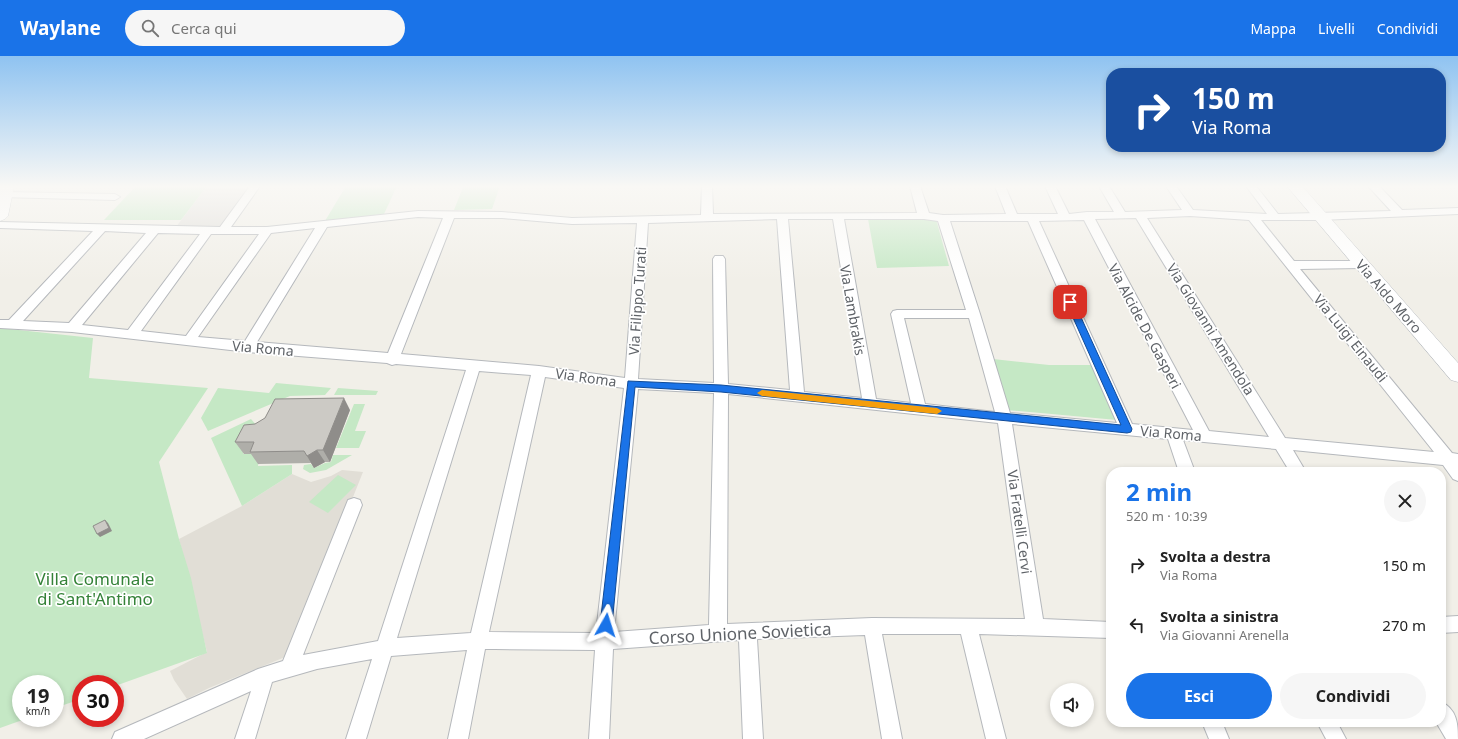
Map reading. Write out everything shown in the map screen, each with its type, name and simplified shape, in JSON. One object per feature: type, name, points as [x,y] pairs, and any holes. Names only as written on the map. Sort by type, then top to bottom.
[{"type":"street","points":[[223,231],[232,218]]},
{"type":"street","points":[[0,225],[223,231],[267,230],[381,218]]},
{"type":"street","points":[[392,360],[448,218]]},
{"type":"street","points":[[536,218],[572,221],[712,218]]},
{"type":"street","points":[[782,218],[798,397]]},
{"type":"street","name":"Via Lambrakis","points":[[838,218],[852,310],[870,404]]},
{"type":"street","points":[[943,218],[952,218]]},
{"type":"street","name":"Via Fratelli Cervi","points":[[943,218],[974,314],[1004,418],[1035,626]]},
{"type":"street","points":[[1032,218],[1127,429]]},
{"type":"street","name":"Via Alcide De Gasperi","points":[[1088,218],[1204,436]]},
{"type":"street","name":"Via Giovanni Amendola","points":[[1142,218],[1295,467]]},
{"type":"street","name":"Via Luigi Einaudi","points":[[1253,218],[1454,460],[1458,475]]},
{"type":"street","name":"Via Aldo Moro","points":[[1321,218],[1458,375]]},
{"type":"street","name":"Via Filippo Turati","points":[[599,739],[604,641],[631,384],[643,219]]},
{"type":"street","points":[[248,347],[322,224]]},
{"type":"street","points":[[6,325],[102,228]]},
{"type":"street","points":[[72,328],[154,230]]},
{"type":"street","points":[[189,341],[267,230]]},
{"type":"street","points":[[131,335],[208,231]]},
{"type":"street","points":[[718,633],[721,388],[719,259]]},
{"type":"street","points":[[1292,265],[1361,264]]},
{"type":"street","points":[[919,409],[897,314],[974,314]]},
{"type":"street","name":"Via Roma","points":[[6,325],[72,328],[248,347],[539,371],[631,384],[721,388],[1004,418],[1454,460]]},
{"type":"street","points":[[356,739],[474,366]]},
{"type":"street","points":[[458,739],[478,641],[539,371]]},
{"type":"street","points":[[1173,433],[1185,467]]},
{"type":"street","points":[[289,668],[354,505]]},
{"type":"street","points":[[1446,625],[1458,624]]},
{"type":"street","points":[[872,626],[892,739]]},
{"type":"street","name":"Corso Unione Sovietica","points":[[122,739],[265,675],[350,653],[385,648],[478,641],[604,641],[748,631],[872,626],[1035,626],[1106,630]]},
{"type":"street","points":[[968,626],[996,739]]},
{"type":"street","points":[[748,631],[753,739]]},
{"type":"street","points":[[245,739],[265,675]]},
{"type":"street","points":[[1446,720],[1457,739]]},
{"type":"street","points":[[1214,727],[1219,739]]},
{"type":"street","points":[[1330,727],[1336,739]]},
{"type":"shaded area","points":[[183,218],[228,218],[222,226],[176,227]]},
{"type":"shaded area","points":[[342,470],[363,472],[290,655],[209,688],[187,699],[174,680],[170,671],[207,652],[179,539],[242,506],[292,474],[311,482],[331,476]]},
{"type":"green space","points":[[106,218],[183,218],[181,220],[104,220]]},
{"type":"green space","points":[[327,218],[351,218],[325,221]]},
{"type":"green space","points":[[868,219],[936,219],[949,266],[877,268]]},
{"type":"green space","name":"Villa Comunale di Sant'Antimo","points":[[0,328],[93,338],[89,378],[208,388],[159,462],[191,578],[207,653],[124,683],[124,675],[72,675],[72,702],[64,705],[64,675],[12,675],[12,724],[0,728]]},
{"type":"green space","points":[[993,359],[1049,365],[1093,365],[1117,420],[1007,410]]},
{"type":"green space","points":[[276,383],[331,388],[325,395],[290,396],[208,431],[201,418],[218,388],[269,393]]},
{"type":"green space","points":[[338,388],[378,391],[376,395],[334,395]]},
{"type":"green space","points":[[354,404],[365,404],[355,431],[366,431],[359,448],[336,448]]},
{"type":"green space","points":[[251,419],[263,433],[252,433],[243,454],[260,454],[258,466],[292,465],[292,474],[242,506],[211,438]]},
{"type":"green space","points":[[333,455],[352,455],[326,470],[310,473],[303,469],[304,465],[311,464],[314,468],[331,462]]},
{"type":"green space","points":[[338,475],[356,485],[328,513],[309,502]]},
{"type":"building","points":[[344,398],[323,450],[317,450],[307,456],[304,451],[250,452],[254,442],[235,442],[244,425],[255,424],[265,418],[275,399]]},
{"type":"building","points":[[105,520],[109,528],[97,534],[93,526]]},
{"type":"slow traffic","points":[[762,393],[937,411]]},
{"type":"route","points":[[606,625],[631,384],[721,388],[906,408],[1127,429],[1070,302]]}]
